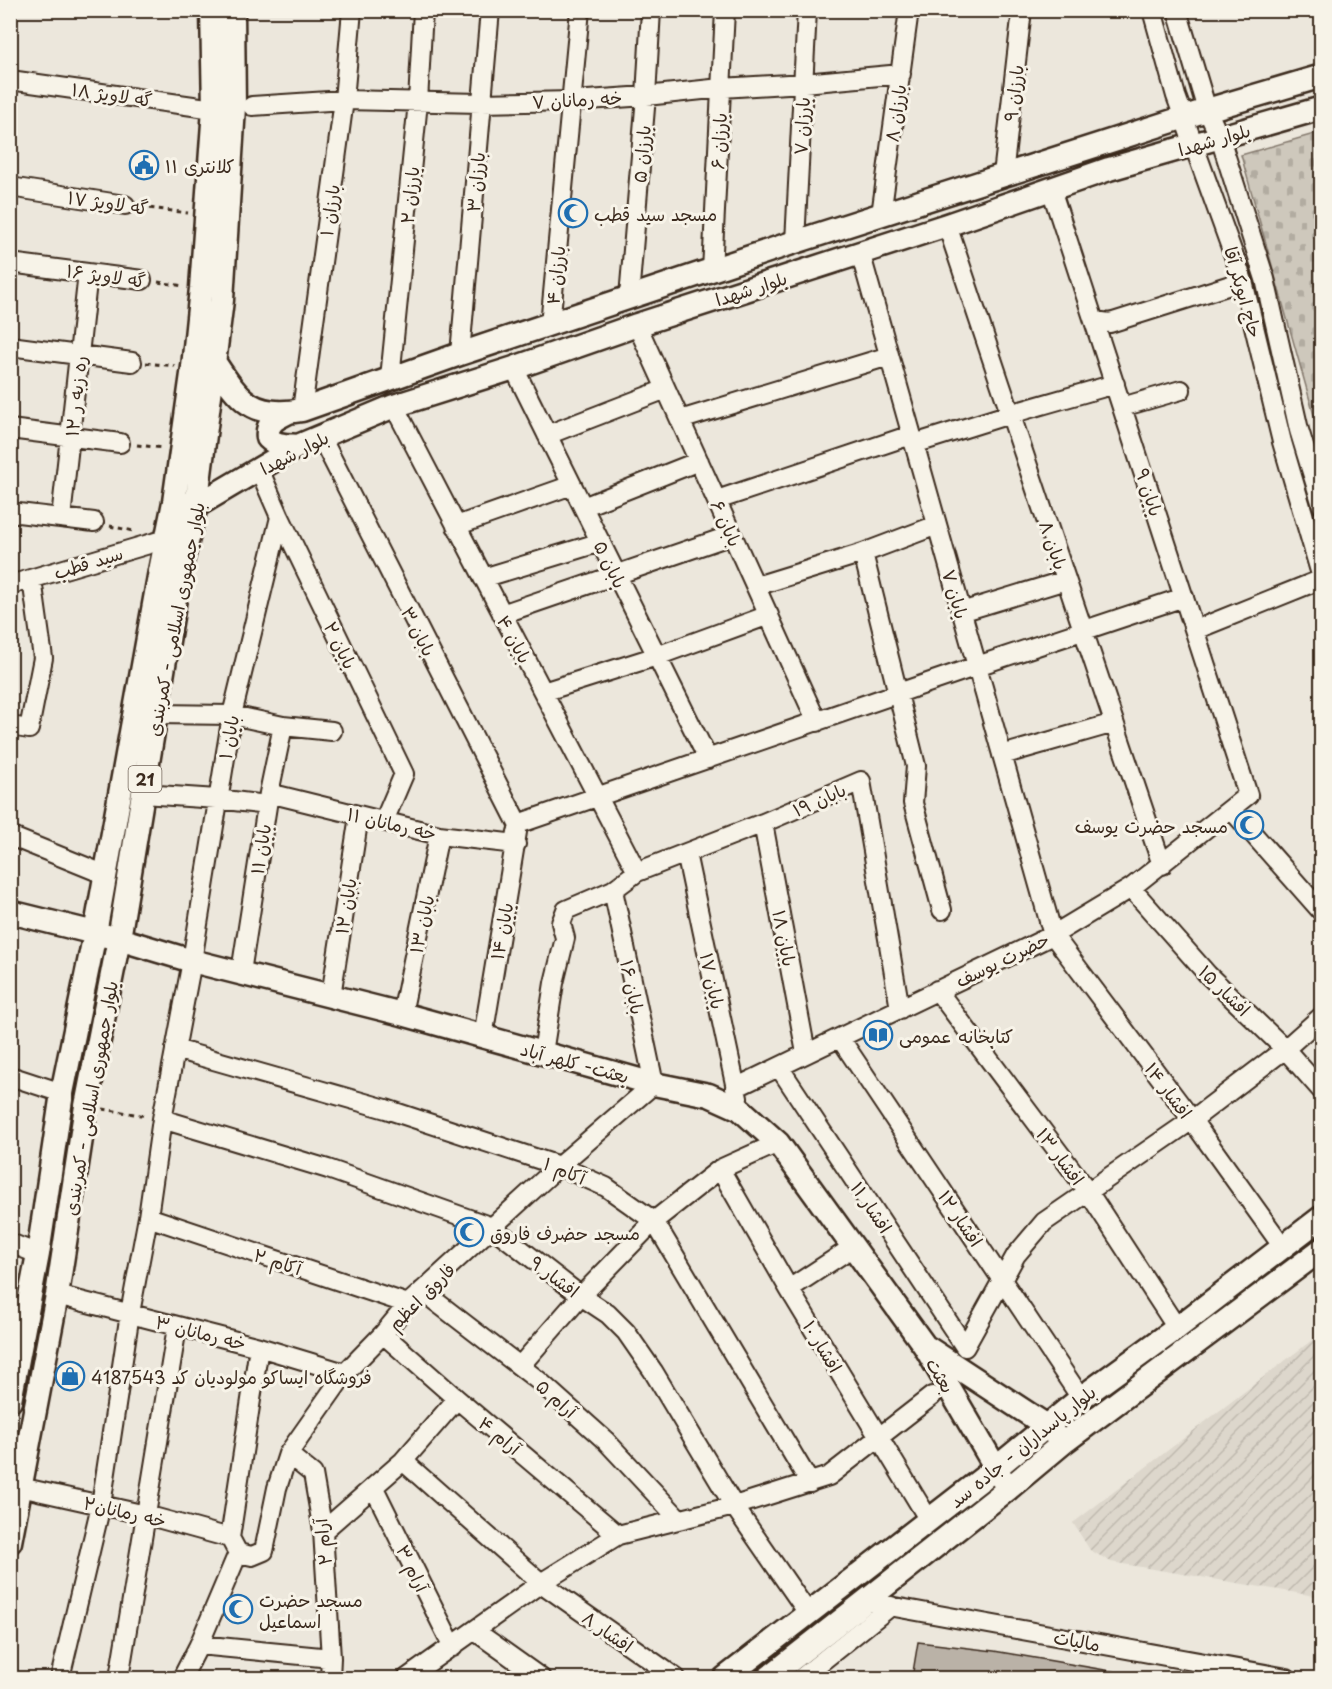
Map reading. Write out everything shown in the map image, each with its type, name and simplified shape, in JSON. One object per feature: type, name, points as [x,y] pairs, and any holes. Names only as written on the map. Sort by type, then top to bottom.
[{"type":"main road","name":"بلوار جمهوری اسلامی - کمربندی","points":[[10,1542],[57,1295],[86,1106],[119,939],[157,714],[170,572],[166,539],[181,450],[222,300],[234,107],[233,10]]},
{"type":"main road","name":"بلوار جمهوری اسلامی - کمربندی","points":[[10,1401],[38,1254],[63,1092],[106,875],[170,572],[196,506],[204,365],[201,288],[214,109],[212,14]]},
{"type":"main road","name":"بلوار شهدا","points":[[204,365],[230,385],[248,405],[261,410],[294,411],[795,242],[1184,117],[1322,76]]},
{"type":"main road","name":"بلوار شهدا","points":[[196,506],[298,446],[394,406],[947,225],[1109,169],[1322,108]]},
{"type":"main road","points":[[294,411],[273,420],[268,427],[268,438],[279,445],[298,446]]},
{"type":"main road","points":[[174,502],[196,506]]},
{"type":"main road","name":"بعثت- کلهر آباد","points":[[10,912],[402,1014],[654,1084],[709,1095],[738,1098],[778,1143],[924,1345]]},
{"type":"main road","name":"بلوار پاسداران - جاده سد","points":[[725,1678],[996,1468],[1081,1398],[1322,1217]]},
{"type":"main road","name":"بلوار پاسداران - جاده سد","points":[[768,1678],[867,1602],[1063,1443],[1322,1249]]},
{"type":"main road","name":"بعثت","points":[[924,1345],[1047,1426],[1063,1443]]},
{"type":"main road","name":"بعثت","points":[[924,1345],[1008,1489]]},
{"type":"street","name":"بارزان ۱","points":[[294,411],[344,100],[352,10]]},
{"type":"street","name":"بارزان ۲","points":[[390,378],[418,102],[423,10]]},
{"type":"street","name":"بارزان ۳","points":[[460,354],[490,10]]},
{"type":"street","name":"بارزان ۴","points":[[550,325],[580,10]]},
{"type":"street","name":"بارزان ۵","points":[[629,297],[651,10]]},
{"type":"street","name":"بارزان ۶","points":[[712,271],[725,10]]},
{"type":"street","name":"بارزان ۷","points":[[795,242],[807,10]]},
{"type":"street","name":"بارزان ۸","points":[[881,215],[909,10]]},
{"type":"street","name":"بارزان ۹","points":[[1003,176],[1022,10]]},
{"type":"street","name":"حاج ابوبکر آقا","points":[[1152,10],[1184,117],[1243,281],[1282,442],[1322,578]]},
{"type":"street","name":"حاج ابوبکر آقا","points":[[1177,10],[1207,110],[1220,138],[1265,279],[1299,430],[1322,505]]},
{"type":"street","name":"خه رمانان ۷","points":[[252,106],[344,100],[481,103],[573,101],[901,74]]},
{"type":"street","name":"گه لاویژ ۱۸","points":[[10,80],[214,109]]},
{"type":"street","name":"گه لاویژ ۱۷","points":[[10,187],[125,205]]},
{"type":"street","name":"بابان ۹","points":[[1052,189],[1248,795]]},
{"type":"street","name":"بابان ۸","points":[[947,225],[1162,865]]},
{"type":"street","name":"بابان ۷","points":[[860,252],[1053,935]]},
{"type":"street","name":"۱۶ گه لاویژ","points":[[10,262],[142,280]]},
{"type":"street","name":"ره زبه ر ۱۲","points":[[61,518],[88,273]]},
{"type":"street","points":[[1094,321],[1110,323],[1243,281]]},
{"type":"street","name":"بابان ۶","points":[[637,325],[817,722]]},
{"type":"street","points":[[10,346],[132,362]]},
{"type":"street","points":[[680,420],[889,356]]},
{"type":"street","name":"بابان ۵","points":[[514,368],[708,759]]},
{"type":"street","points":[[717,500],[913,440],[1115,384]]},
{"type":"street","points":[[547,435],[666,389]]},
{"type":"street","points":[[1122,407],[1181,390]]},
{"type":"street","name":"بابان ۴","points":[[394,406],[636,872]]},
{"type":"street","points":[[10,429],[120,442]]},
{"type":"street","name":"بابان ۳","points":[[321,437],[518,824]]},
{"type":"street","points":[[583,507],[699,461]]},
{"type":"street","name":"بابان ۲","points":[[259,469],[404,774],[384,821]]},
{"type":"street","points":[[456,526],[572,485]]},
{"type":"street","points":[[10,512],[94,522]]},
{"type":"street","name":"بابان ۱","points":[[60,1678],[101,1505],[130,1312],[148,1217],[162,1119],[192,961],[231,715],[280,517]]},
{"type":"street","points":[[756,586],[863,553],[937,525]]},
{"type":"street","points":[[502,614],[732,535]]},
{"type":"street","name":"سید قطب","points":[[10,585],[166,539]]},
{"type":"street","points":[[483,578],[601,542]]},
{"type":"street","points":[[863,553],[916,766],[913,803],[942,910]]},
{"type":"street","points":[[1195,630],[1322,578]]},
{"type":"street","points":[[10,726],[29,729],[43,657],[32,579]]},
{"type":"street","points":[[962,612],[1066,580]]},
{"type":"street","points":[[518,824],[1184,597]]},
{"type":"street","points":[[543,692],[657,656],[769,615]]},
{"type":"street","points":[[157,714],[231,715],[283,726],[332,731]]},
{"type":"street","points":[[1002,755],[1114,723]]},
{"type":"street","name":"بابان ۱۱","points":[[241,972],[268,799],[283,726]]},
{"type":"street","name":"بابان ۱۹","points":[[543,1053],[554,983],[565,939],[561,923],[566,910],[613,890],[636,872],[763,823],[861,781],[900,1009]]},
{"type":"street","name":"خه رمانان ۱۱","points":[[143,794],[217,799],[268,799],[384,821],[439,835],[516,844]]},
{"type":"street","name":"حضرت یوسف","points":[[738,1098],[779,1067],[806,1053],[1053,935],[1131,888],[1248,795]]},
{"type":"street","points":[[1231,809],[1322,912]]},
{"type":"street","name":"بابان ۱۲","points":[[331,996],[359,816]]},
{"type":"street","name":"بابان ۱۸","points":[[763,823],[806,1053]]},
{"type":"street","name":"بابان ۱۴","points":[[483,1037],[518,824]]},
{"type":"street","name":"بابان ۱۳","points":[[402,1014],[439,835]]},
{"type":"street","points":[[10,836],[106,875]]},
{"type":"street","name":"بابان ۱۷","points":[[686,853],[738,1098]]},
{"type":"street","name":"افشار ۱۵","points":[[1131,888],[1208,975],[1286,1049],[1322,1091]]},
{"type":"street","name":"بابان ۱۶","points":[[613,890],[654,1084]]},
{"type":"street","name":"افشار ۱۴","points":[[1053,935],[1192,1120],[1282,1247]]},
{"type":"street","name":"افشار ۱۳","points":[[937,990],[1087,1190],[1177,1328]]},
{"type":"street","points":[[1003,1280],[1016,1255],[1044,1222],[1087,1190],[1192,1120],[1286,1049],[1322,1016]]},
{"type":"street","name":"افشار ۱۲","points":[[840,1038],[1081,1398]]},
{"type":"street","name":"آکام ۱","points":[[175,1049],[386,1109],[559,1166],[606,1187],[654,1221],[810,1483]]},
{"type":"street","name":"افشار ۱۱","points":[[779,1067],[965,1347],[1003,1280]]},
{"type":"street","points":[[10,1076],[63,1092]]},
{"type":"street","name":"فاروق اعظم","points":[[234,1545],[252,1556],[264,1551],[277,1488],[288,1454],[345,1373],[408,1304],[559,1166],[654,1084]]},
{"type":"street","name":"افشار ۹","points":[[162,1119],[328,1169],[492,1227],[608,1314],[626,1332],[653,1371],[735,1506],[808,1613]]},
{"type":"street","points":[[520,1366],[581,1296],[654,1221],[720,1169],[778,1143]]},
{"type":"street","name":"افشار ۱۰","points":[[720,1169],[877,1437],[929,1520]]},
{"type":"street","name":"آکام ۲","points":[[148,1217],[408,1304]]},
{"type":"street","points":[[10,1243],[38,1254]]},
{"type":"street","points":[[789,1289],[854,1247]]},
{"type":"street","name":"آرام ۵","points":[[422,1291],[520,1366],[606,1441],[679,1519]]},
{"type":"street","name":"خه رمانان ۳","points":[[57,1295],[130,1312],[345,1373]]},
{"type":"street","points":[[119,1678],[177,1327]]},
{"type":"street","name":"آرام ۴","points":[[383,1334],[618,1535]]},
{"type":"street","points":[[182,1678],[199,1645],[234,1545],[259,1347]]},
{"type":"street","points":[[407,1678],[541,1583],[618,1535],[735,1506],[829,1476],[932,1396]]},
{"type":"street","points":[[323,1531],[403,1461],[457,1399]]},
{"type":"street","name":"آرام ۲","points":[[288,1454],[313,1474],[323,1531],[331,1658],[330,1678]]},
{"type":"street","name":"افشار ۸","points":[[403,1461],[541,1583],[676,1678]]},
{"type":"street","name":"خه رمانان۲","points":[[20,1487],[146,1515],[234,1545]]},
{"type":"street","name":"آرام ۳","points":[[374,1488],[453,1647]]},
{"type":"street","name":"مالیات","points":[[867,1602],[1287,1678]]},
{"type":"street","points":[[801,1678],[891,1606]]},
{"type":"street","points":[[475,1631],[541,1678]]},
{"type":"street","points":[[199,1645],[331,1658]]},
{"type":"path","points":[[166,10],[212,14]]},
{"type":"path","name":"گه لاویژ ۱۷","points":[[125,205],[206,216]]},
{"type":"path","name":"۱۶ گه لاویژ","points":[[142,280],[201,288]]},
{"type":"path","points":[[132,362],[204,365]]},
{"type":"path","points":[[120,442],[181,450]]},
{"type":"path","points":[[94,522],[135,532]]},
{"type":"path","points":[[86,1106],[162,1119]]},
{"type":"shaded area","points":[[1320,1334],[1322,1336],[1321,1597],[1111,1562],[1090,1550],[1073,1523]]},
{"type":"green space","points":[[1322,132],[1321,440],[1241,155]]},
{"type":"building","points":[[918,1642],[994,1651],[1116,1672],[1116,1678],[912,1678]]},
{"type":"place","name":"کلانتری ۱۱","points":[[144,165]]},
{"type":"place","name":"مسجد سید قطب","points":[[573,213]]},
{"type":"place","name":"مسجد حضرت یوسف","points":[[1249,825]]},
{"type":"place","name":"کتابخانه عمومی","points":[[878,1035]]},
{"type":"place","name":"مسجد حضرف فاروق","points":[[469,1232]]},
{"type":"place","name":"فروشگاە ایساکو مولودیان کد 4187543","points":[[70,1376]]},
{"type":"place","name":"مسجد حضرت اسماعیل","points":[[238,1609]]}]
